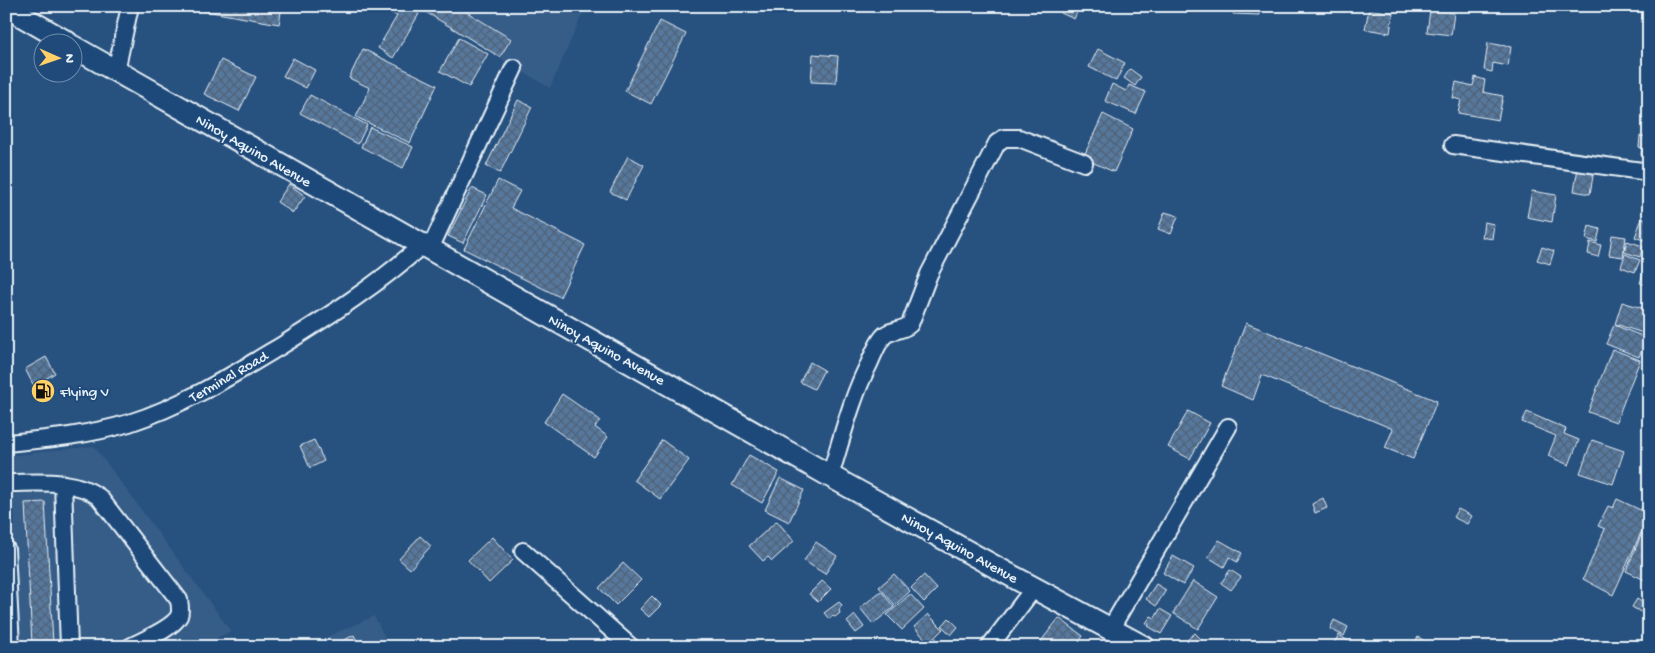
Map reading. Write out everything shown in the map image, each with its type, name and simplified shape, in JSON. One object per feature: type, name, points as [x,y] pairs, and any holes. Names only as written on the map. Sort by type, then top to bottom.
[{"type":"main road","points":[[6,7],[50,32]]},
{"type":"main road","name":"Ninoy Aquino Avenue","points":[[82,52],[830,476],[1144,647]]},
{"type":"street","points":[[116,71],[130,6]]},
{"type":"street","points":[[426,247],[514,68]]},
{"type":"street","points":[[830,476],[853,400],[873,353],[884,336],[906,328],[910,324],[929,274],[997,143],[1004,138],[1020,138],[1084,163]]},
{"type":"street","points":[[1453,146],[1649,172]]},
{"type":"street","name":"Terminal Road","points":[[6,443],[103,429],[136,420],[190,399],[329,316],[426,247]]},
{"type":"street","points":[[1111,628],[1228,426]]},
{"type":"street","points":[[6,483],[80,486],[99,496],[179,600],[181,610],[178,618],[171,625],[130,647]]},
{"type":"street","points":[[63,484],[68,647]]},
{"type":"street","points":[[522,551],[631,647]]},
{"type":"street","points":[[7,558],[11,647]]},
{"type":"street","points":[[990,647],[1034,588]]},
{"type":"shaded area","points":[[412,6],[586,6],[550,88]]},
{"type":"shaded area","points":[[94,446],[231,631],[199,647],[6,647],[6,456]]},
{"type":"shaded area","points":[[374,616],[390,647],[304,647]]},
{"type":"building","points":[[177,6],[282,6],[279,24]]},
{"type":"building","points":[[407,6],[419,14],[393,58],[378,48],[397,16],[381,7]]},
{"type":"building","points":[[430,6],[457,6],[511,39],[500,57],[426,12]]},
{"type":"building","points":[[1064,6],[1080,6],[1074,19],[1061,13]]},
{"type":"building","points":[[1233,6],[1259,6],[1259,15],[1233,14]]},
{"type":"building","points":[[1332,6],[1346,6],[1345,12],[1332,10]]},
{"type":"building","points":[[1369,9],[1393,13],[1390,33],[1365,29]]},
{"type":"building","points":[[1430,10],[1454,13],[1451,35],[1427,32]]},
{"type":"building","points":[[660,21],[686,34],[651,104],[625,91]]},
{"type":"building","points":[[459,38],[488,54],[469,87],[440,71]]},
{"type":"building","points":[[1488,43],[1511,47],[1508,66],[1493,63],[1492,72],[1484,70]]},
{"type":"building","points":[[363,49],[437,85],[410,143],[356,117],[370,88],[349,78]]},
{"type":"building","points":[[1098,49],[1125,63],[1116,81],[1089,67]]},
{"type":"building","points":[[813,54],[838,56],[836,83],[811,82]]},
{"type":"building","points":[[293,58],[315,70],[306,88],[283,76]]},
{"type":"building","points":[[221,60],[256,77],[239,111],[204,94]]},
{"type":"building","points":[[1130,69],[1141,77],[1135,86],[1124,78]]},
{"type":"building","points":[[1475,77],[1485,80],[1483,92],[1503,96],[1498,120],[1458,113],[1461,100],[1453,98],[1456,82],[1473,86]]},
{"type":"building","points":[[1112,84],[1126,91],[1129,85],[1146,92],[1136,114],[1105,101]]},
{"type":"building","points":[[310,95],[367,125],[358,144],[300,113]]},
{"type":"building","points":[[518,100],[532,107],[500,173],[486,166]]},
{"type":"building","points":[[1103,114],[1133,129],[1114,172],[1083,158]]},
{"type":"building","points":[[370,127],[413,147],[403,168],[361,147]]},
{"type":"building","points":[[1646,131],[1649,132],[1649,156],[1641,155],[1642,148],[1639,147],[1640,136],[1645,137]]},
{"type":"building","points":[[628,156],[644,165],[626,200],[610,192]]},
{"type":"building","points":[[1578,168],[1594,170],[1590,194],[1574,191]]},
{"type":"building","points":[[498,180],[520,191],[511,208],[585,245],[560,297],[464,249]]},
{"type":"building","points":[[289,184],[305,196],[293,213],[277,202]]},
{"type":"building","points":[[472,188],[487,195],[463,243],[448,236]]},
{"type":"building","points":[[1532,191],[1556,195],[1552,222],[1527,217]]},
{"type":"building","points":[[1165,212],[1178,216],[1171,234],[1158,229]]},
{"type":"building","points":[[1642,218],[1649,221],[1649,242],[1635,237]]},
{"type":"building","points":[[1484,222],[1494,224],[1492,239],[1482,237]]},
{"type":"building","points":[[1589,226],[1600,229],[1597,242],[1586,239]]},
{"type":"building","points":[[1612,235],[1626,237],[1623,257],[1609,255]]},
{"type":"building","points":[[1627,241],[1643,246],[1640,257],[1624,252]]},
{"type":"building","points":[[1590,242],[1601,245],[1598,257],[1588,254]]},
{"type":"building","points":[[1542,247],[1554,251],[1550,264],[1537,260]]},
{"type":"building","points":[[1625,254],[1640,260],[1635,272],[1621,267]]},
{"type":"building","points":[[1643,274],[1649,276],[1649,286],[1640,283]]},
{"type":"building","points":[[1622,302],[1649,310],[1643,333],[1615,324]]},
{"type":"building","points":[[1246,323],[1437,401],[1413,459],[1385,448],[1393,429],[1262,375],[1253,400],[1221,386]]},
{"type":"building","points":[[1614,325],[1647,338],[1639,357],[1606,344]]},
{"type":"building","points":[[1612,349],[1640,360],[1616,422],[1588,412]]},
{"type":"building","points":[[46,357],[55,373],[34,386],[25,369]]},
{"type":"building","points":[[810,362],[824,370],[814,389],[800,382]]},
{"type":"building","points":[[562,394],[600,420],[595,427],[608,437],[594,457],[544,422]]},
{"type":"building","points":[[1188,411],[1210,423],[1190,459],[1168,447]]},
{"type":"building","points":[[1527,412],[1566,429],[1564,434],[1579,440],[1569,465],[1548,456],[1556,436],[1522,422]]},
{"type":"building","points":[[314,440],[324,461],[310,468],[300,446]]},
{"type":"building","points":[[662,440],[689,460],[660,499],[634,480]]},
{"type":"building","points":[[1592,440],[1624,451],[1613,484],[1580,473]]},
{"type":"building","points":[[749,455],[779,472],[762,503],[732,485]]},
{"type":"building","points":[[780,478],[804,490],[789,522],[765,510]]},
{"type":"building","points":[[1647,496],[1649,497],[1649,513],[1641,509]]},
{"type":"building","points":[[1323,498],[1327,508],[1315,513],[1312,504]]},
{"type":"building","points":[[1617,499],[1649,515],[1613,595],[1583,579],[1605,529],[1598,526],[1608,506],[1613,508]]},
{"type":"building","points":[[45,502],[53,643],[32,644],[25,503]]},
{"type":"building","points":[[1458,509],[1472,516],[1467,524],[1453,517]]},
{"type":"building","points":[[777,521],[794,541],[772,561],[768,557],[763,561],[749,546]]},
{"type":"building","points":[[1642,533],[1649,536],[1649,582],[1626,571]]},
{"type":"building","points":[[420,536],[431,546],[410,569],[399,559]]},
{"type":"building","points":[[492,537],[513,560],[489,583],[468,560]]},
{"type":"building","points":[[1219,540],[1242,553],[1237,562],[1229,557],[1224,567],[1208,557]]},
{"type":"building","points":[[816,542],[837,556],[825,574],[804,561]]},
{"type":"building","points":[[1173,556],[1194,568],[1183,585],[1163,573]]},
{"type":"building","points":[[623,563],[641,580],[616,605],[599,588]]},
{"type":"building","points":[[1230,570],[1241,577],[1231,590],[1221,583]]},
{"type":"building","points":[[894,574],[910,591],[895,605],[879,587]]},
{"type":"building","points":[[924,575],[937,589],[924,602],[911,588]]},
{"type":"building","points":[[822,581],[831,589],[818,602],[809,594]]},
{"type":"building","points":[[1193,581],[1218,597],[1198,629],[1173,613]]},
{"type":"building","points":[[1156,584],[1166,590],[1156,606],[1146,599]]},
{"type":"building","points":[[881,591],[894,607],[873,624],[860,608]]},
{"type":"building","points":[[910,594],[924,609],[902,630],[887,615]]},
{"type":"building","points":[[652,596],[661,605],[649,617],[640,609]]},
{"type":"building","points":[[1637,599],[1649,607],[1649,617],[1632,607]]},
{"type":"building","points":[[839,602],[842,605],[839,610],[840,613],[829,619],[824,613]]},
{"type":"building","points":[[1160,609],[1172,616],[1161,634],[1146,623],[1151,616],[1155,618]]},
{"type":"building","points":[[928,614],[943,629],[929,643],[914,627]]},
{"type":"building","points":[[855,615],[864,627],[856,633],[847,622]]},
{"type":"building","points":[[949,618],[958,627],[951,635],[942,626]]},
{"type":"building","points":[[1059,618],[1083,636],[1076,647],[1048,647],[1041,641]]},
{"type":"building","points":[[1334,620],[1348,627],[1344,636],[1330,629]]},
{"type":"building","points":[[1195,633],[1206,644],[1203,647],[1191,647],[1186,641]]},
{"type":"building","points":[[354,635],[360,647],[331,647]]},
{"type":"building","points":[[1339,635],[1354,645],[1354,647],[1331,647]]},
{"type":"building","points":[[1418,637],[1433,646],[1433,647],[1412,647]]},
{"type":"building","points":[[924,638],[930,644],[936,638],[940,643],[937,647],[922,647],[919,644]]},
{"type":"place","name":"Flying V","points":[[43,391]]}]
